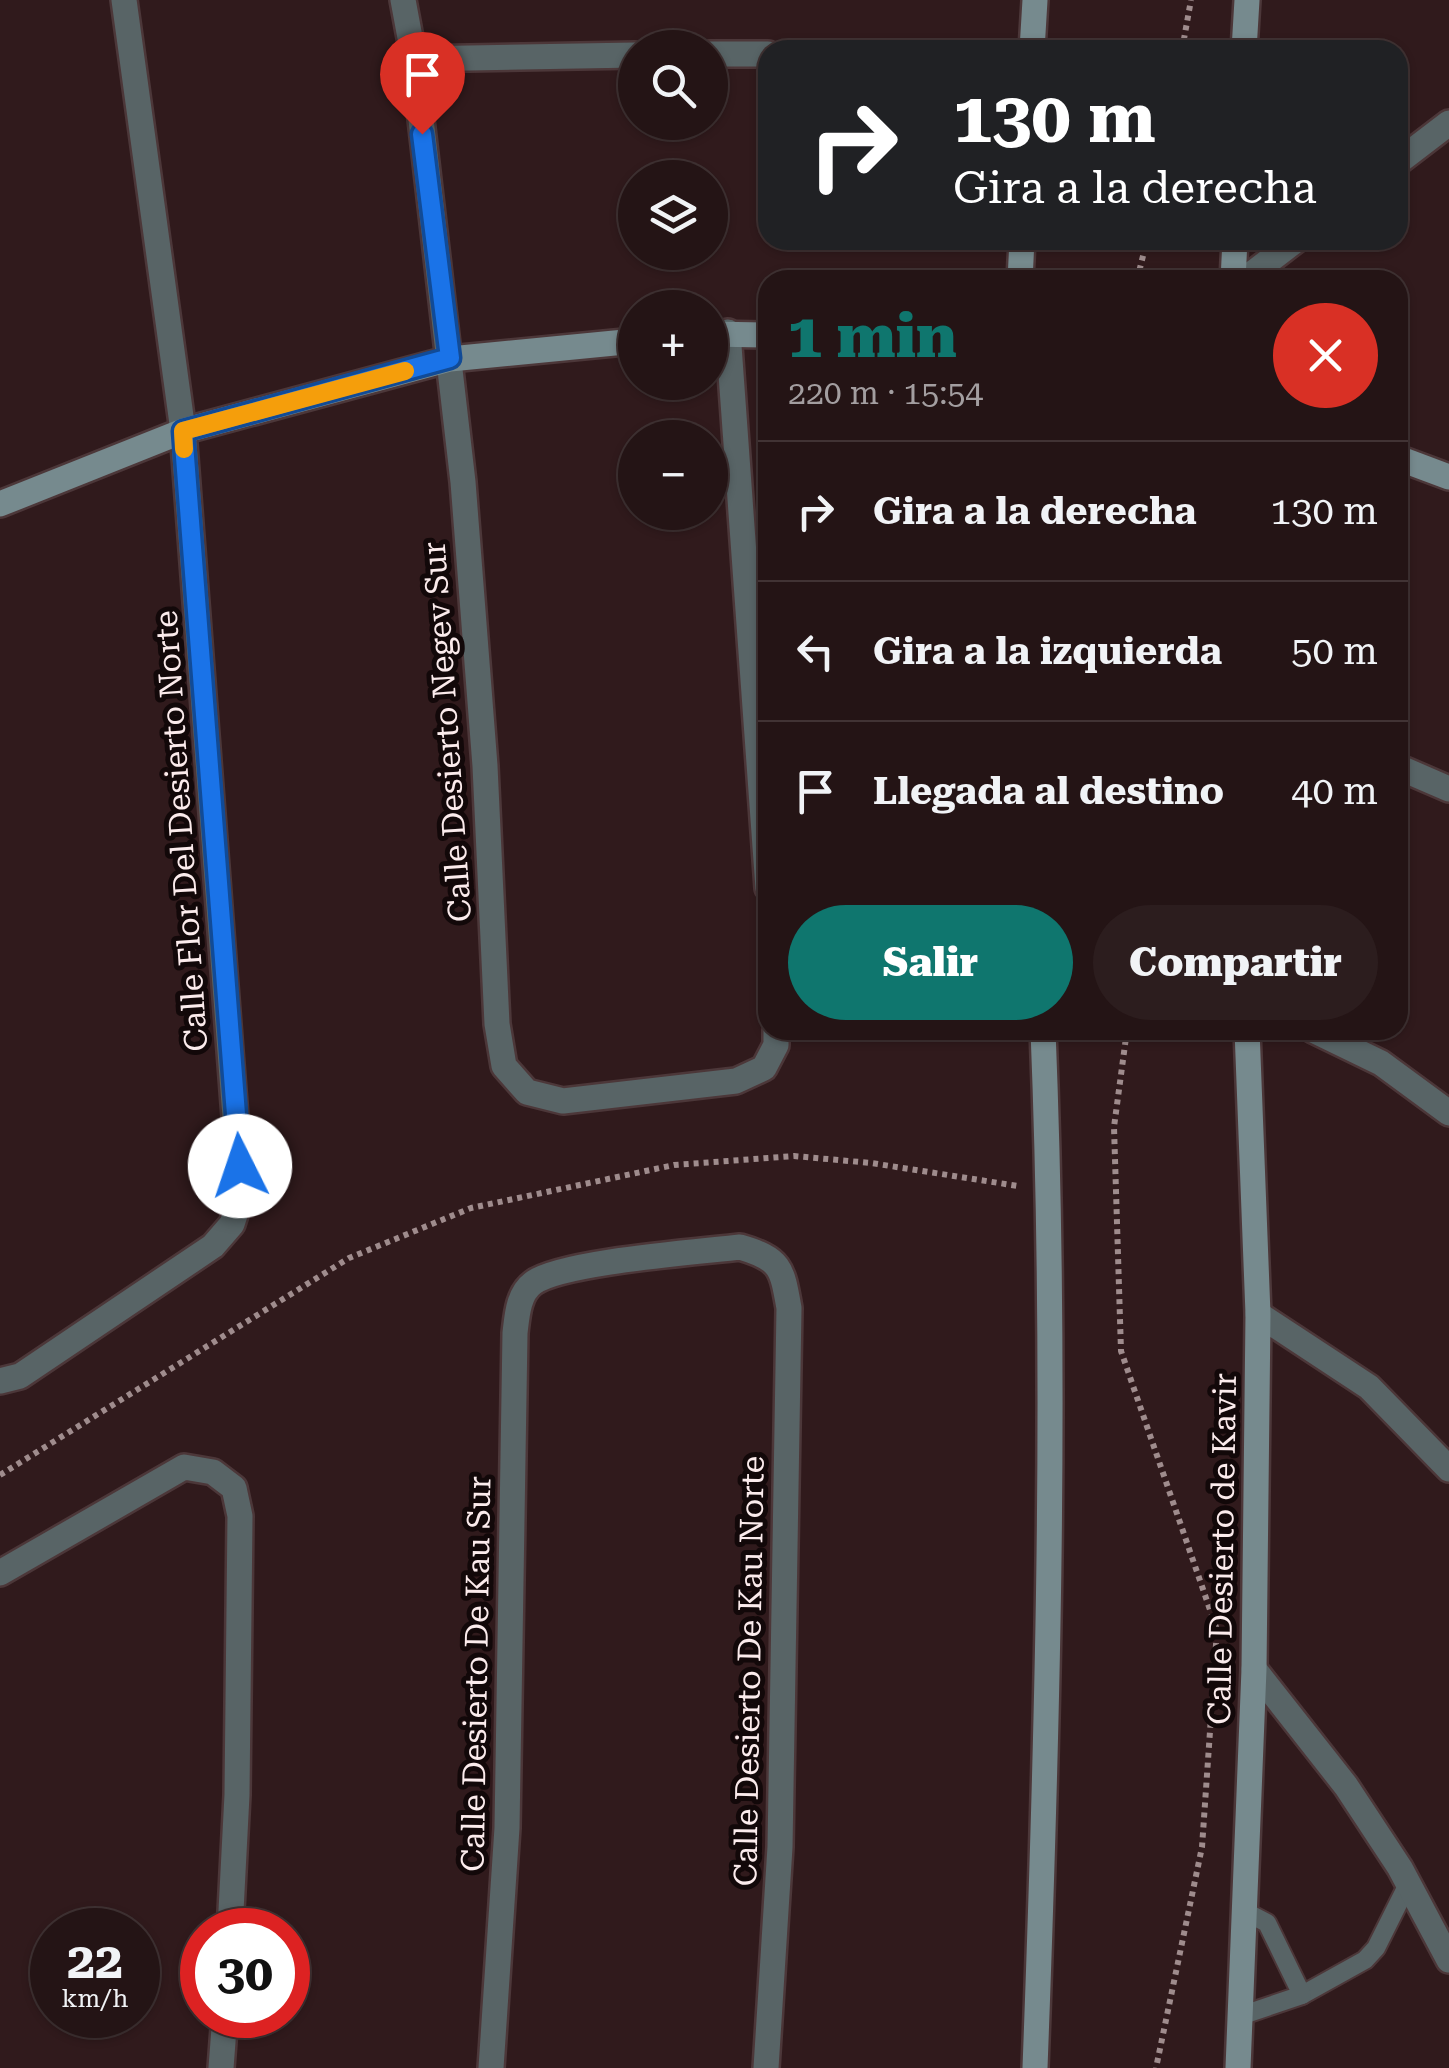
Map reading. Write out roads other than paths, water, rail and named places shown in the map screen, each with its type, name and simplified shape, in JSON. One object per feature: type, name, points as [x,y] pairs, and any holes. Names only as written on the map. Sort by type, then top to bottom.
[{"type":"street","name":"Calle Flor Del Desierto Norte","points":[[0,1381],[20,1376],[213,1246],[232,1224],[240,1196],[183,431],[124,0]]},
{"type":"street","name":"Calle Desierto Negev Sur","points":[[403,0],[414,59],[450,358],[475,627],[497,1024],[504,1066],[527,1092],[562,1100],[736,1081],[764,1068],[775,1040]]},
{"type":"street","points":[[1033,40],[1035,0]]},
{"type":"street","points":[[1244,40],[1246,0]]},
{"type":"street","points":[[728,54],[758,54]]},
{"type":"street","points":[[414,59],[618,55]]},
{"type":"street","points":[[1408,154],[1449,123]]},
{"type":"street","points":[[1257,270],[1283,250]]},
{"type":"street","points":[[728,333],[758,335]]},
{"type":"street","points":[[0,504],[183,431],[450,358],[618,343]]},
{"type":"street","points":[[725,400],[758,775]]},
{"type":"street","points":[[1408,461],[1447,474]]},
{"type":"street","points":[[1408,771],[1449,789]]},
{"type":"street","points":[[1036,2068],[1048,1722],[1049,1191],[1043,1040]]},
{"type":"street","name":"Calle Desierto de Kavir","points":[[1238,2068],[1254,1669],[1258,1314],[1247,1040]]},
{"type":"street","points":[[1334,1040],[1381,1063],[1449,1112]]},
{"type":"street","name":"Calle Desierto De Kau Sur","points":[[491,2068],[507,1828],[518,1306],[531,1284],[562,1270],[740,1247],[765,1254],[784,1275]]},
{"type":"street","name":"Calle Desierto De Kau Norte","points":[[766,2068],[780,1847],[789,1308],[784,1275]]},
{"type":"street","points":[[1258,1314],[1369,1387],[1449,1469]]},
{"type":"street","points":[[0,1573],[184,1467],[213,1472],[234,1488],[240,1516],[238,1775],[231,1908]]},
{"type":"street","points":[[1254,1669],[1346,1786],[1408,1884],[1449,1960]]},
{"type":"street","points":[[221,2068],[224,2038]]},
{"type":"lane","points":[[1240,2016],[1302,1994],[1365,1960],[1376,1948],[1408,1884]]},
{"type":"lane","points":[[1244,1911],[1267,1923],[1302,1994]]}]
